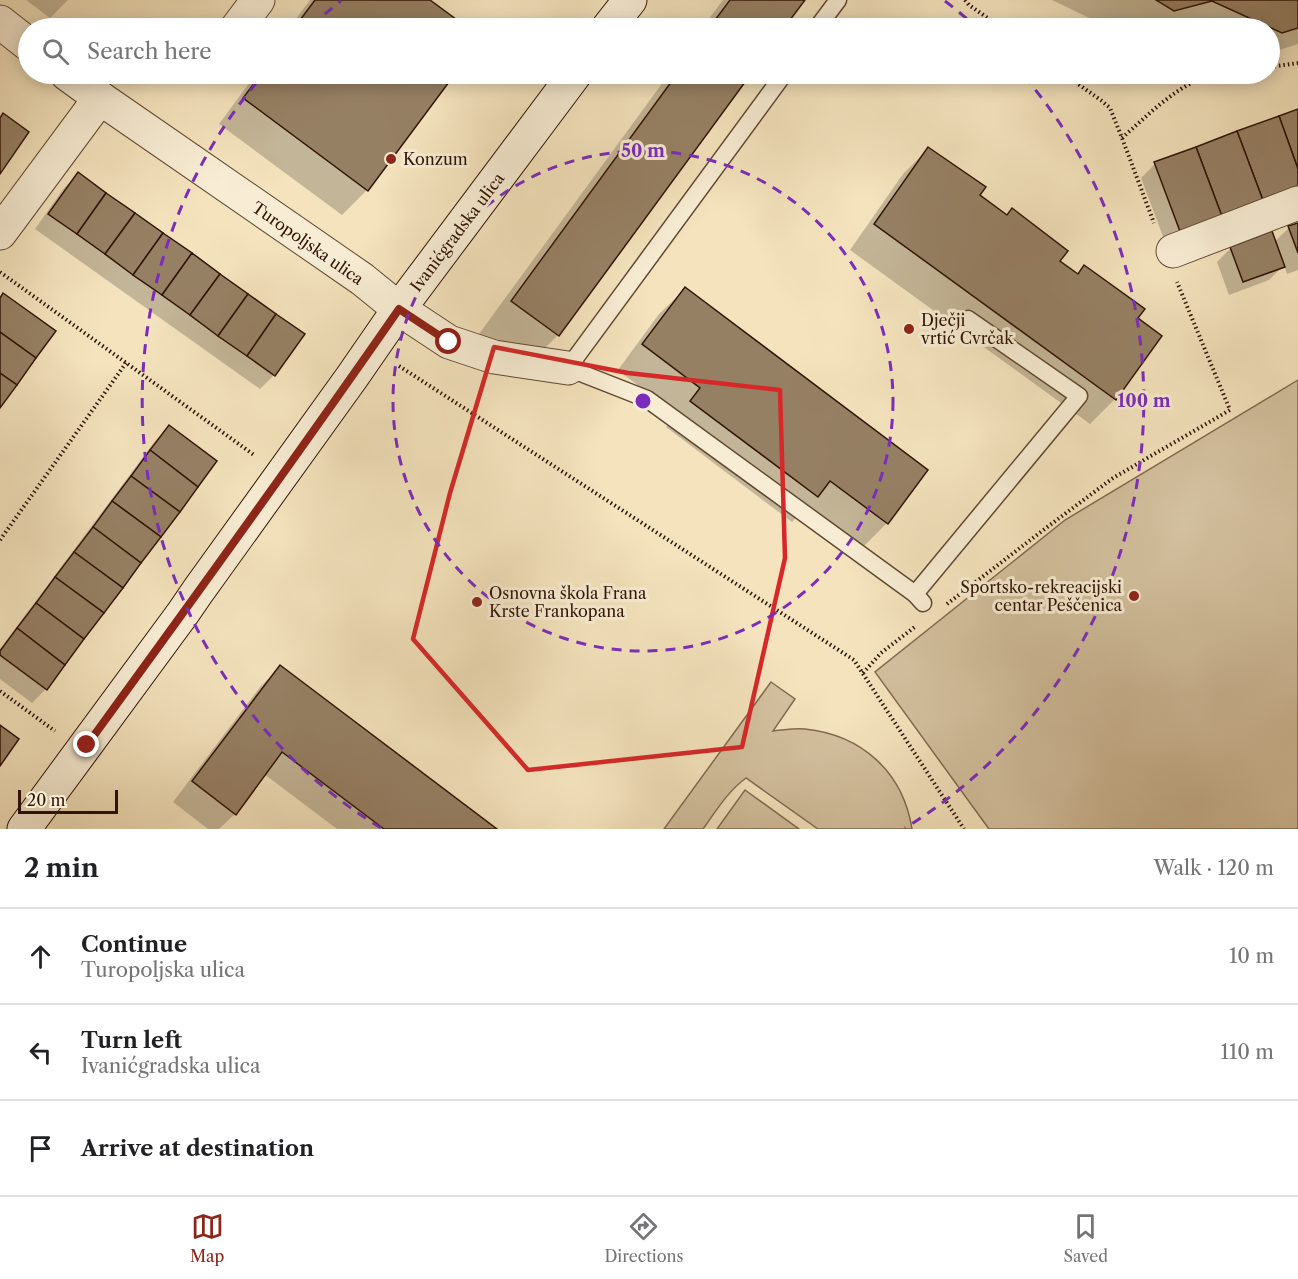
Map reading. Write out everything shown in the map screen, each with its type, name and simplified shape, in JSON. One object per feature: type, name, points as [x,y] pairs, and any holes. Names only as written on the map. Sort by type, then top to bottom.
[{"type":"street","points":[[244,18],[258,0]]},
{"type":"street","points":[[616,18],[630,0]]},
{"type":"street","points":[[0,22],[18,36]]},
{"type":"street","name":"Turopoljska ulica","points":[[81,84],[449,342],[494,357],[568,368]]},
{"type":"street","name":"Ivanićgradska ulica","points":[[24,829],[172,628],[399,309],[568,84]]},
{"type":"street","points":[[0,233],[100,98]]},
{"type":"street","points":[[1169,253],[1298,203]]},
{"type":"lane","points":[[824,18],[838,0]]},
{"type":"lane","points":[[777,84],[568,368],[647,399],[919,598],[1079,396],[968,319]]},
{"type":"path","points":[[965,0],[988,18]]},
{"type":"path","points":[[1280,65],[1298,63]]},
{"type":"path","points":[[940,609],[1113,478],[1230,410],[1110,108],[1078,84]]},
{"type":"path","points":[[1122,138],[1164,101],[1189,84]]},
{"type":"path","points":[[0,272],[281,475]]},
{"type":"path","points":[[371,349],[854,660],[964,829]]},
{"type":"path","points":[[0,540],[126,363]]},
{"type":"path","points":[[863,673],[881,653],[924,621]]},
{"type":"path","points":[[0,691],[53,730]]},
{"type":"highlighted area","points":[[494,347],[628,373],[780,390],[785,558],[742,747],[528,770],[413,639],[450,493]]},
{"type":"shaded area","name":"Sportsko-rekreacijski centar Peščenica","points":[[1298,380],[1298,829],[989,829],[875,672],[1065,520]]},
{"type":"shaded area","points":[[771,682],[795,699],[773,731],[801,729],[826,733],[862,748],[889,774],[900,790],[912,829],[818,829],[746,778],[728,795],[703,829],[664,829]]},
{"type":"shaded area","points":[[745,790],[799,829],[717,829]]},
{"type":"building","points":[[315,0],[430,0],[454,18],[302,18]]},
{"type":"building","points":[[730,0],[805,0],[792,18],[716,18]]},
{"type":"building","points":[[1156,0],[1298,0],[1298,28],[1282,33],[1280,32],[1280,18],[1249,18],[1212,1],[1174,11]]},
{"type":"building","points":[[254,84],[448,84],[368,191],[243,98]]},
{"type":"building","points":[[670,84],[744,84],[559,336],[511,301]]},
{"type":"building","points":[[1298,109],[1298,169],[1279,116]]},
{"type":"building","points":[[3,113],[29,132],[0,174],[0,118]]},
{"type":"building","points":[[1279,116],[1298,169],[1298,191],[1264,203],[1237,131]]},
{"type":"building","points":[[1237,131],[1264,203],[1223,219],[1196,147]]},
{"type":"building","points":[[928,147],[986,187],[980,195],[1007,215],[1012,208],[1068,251],[1060,261],[1078,274],[1084,265],[1145,309],[1138,318],[1162,336],[1116,400],[874,224]]},
{"type":"building","points":[[1196,147],[1223,219],[1181,234],[1154,162]]},
{"type":"building","points":[[78,172],[106,193],[77,234],[48,214]]},
{"type":"building","points":[[106,193],[135,213],[105,254],[77,234]]},
{"type":"building","points":[[135,213],[163,233],[133,275],[105,254]]},
{"type":"building","points":[[1298,223],[1298,253],[1288,226]]},
{"type":"building","points":[[1272,231],[1285,267],[1243,282],[1230,247]]},
{"type":"building","points":[[163,233],[192,253],[162,295],[133,275]]},
{"type":"building","points":[[192,253],[220,274],[190,315],[162,295]]},
{"type":"building","points":[[220,274],[248,294],[218,336],[190,315]]},
{"type":"building","points":[[685,287],[928,470],[888,524],[830,481],[818,497],[690,401],[700,388],[642,344]]},
{"type":"building","points":[[3,293],[56,331],[36,358],[0,332],[0,298]]},
{"type":"building","points":[[248,294],[276,314],[247,356],[218,336]]},
{"type":"building","points":[[276,314],[305,334],[275,376],[247,356]]},
{"type":"building","points":[[0,332],[36,358],[17,385],[0,373]]},
{"type":"building","points":[[0,373],[17,385],[0,408]]},
{"type":"building","points":[[169,425],[217,461],[198,487],[150,450]]},
{"type":"building","points":[[150,450],[198,487],[180,512],[131,476]]},
{"type":"building","points":[[131,476],[180,512],[161,537],[112,501]]},
{"type":"building","points":[[112,501],[161,537],[141,563],[93,527]]},
{"type":"building","points":[[93,527],[141,563],[123,588],[74,552]]},
{"type":"building","points":[[74,552],[123,588],[104,613],[55,577]]},
{"type":"building","points":[[55,577],[104,613],[84,639],[36,603]]},
{"type":"building","points":[[36,603],[84,639],[65,665],[17,628]]},
{"type":"building","points":[[17,628],[65,665],[47,690],[0,655],[0,651]]},
{"type":"building","points":[[280,665],[497,829],[384,829],[282,752],[236,815],[192,781]]},
{"type":"building","points":[[0,725],[19,739],[0,766]]},
{"type":"place","name":"Konzum","points":[[391,159]]},
{"type":"place","name":"Dječji vrtić Cvrčak","points":[[909,329]]},
{"type":"place","name":"Sportsko-rekreacijski centar Peščenica","points":[[1134,596]]},
{"type":"place","name":"Osnovna škola Frana Krste Frankopana","points":[[477,602]]},
{"type":"route","points":[[87,745],[399,309],[449,342]]}]
